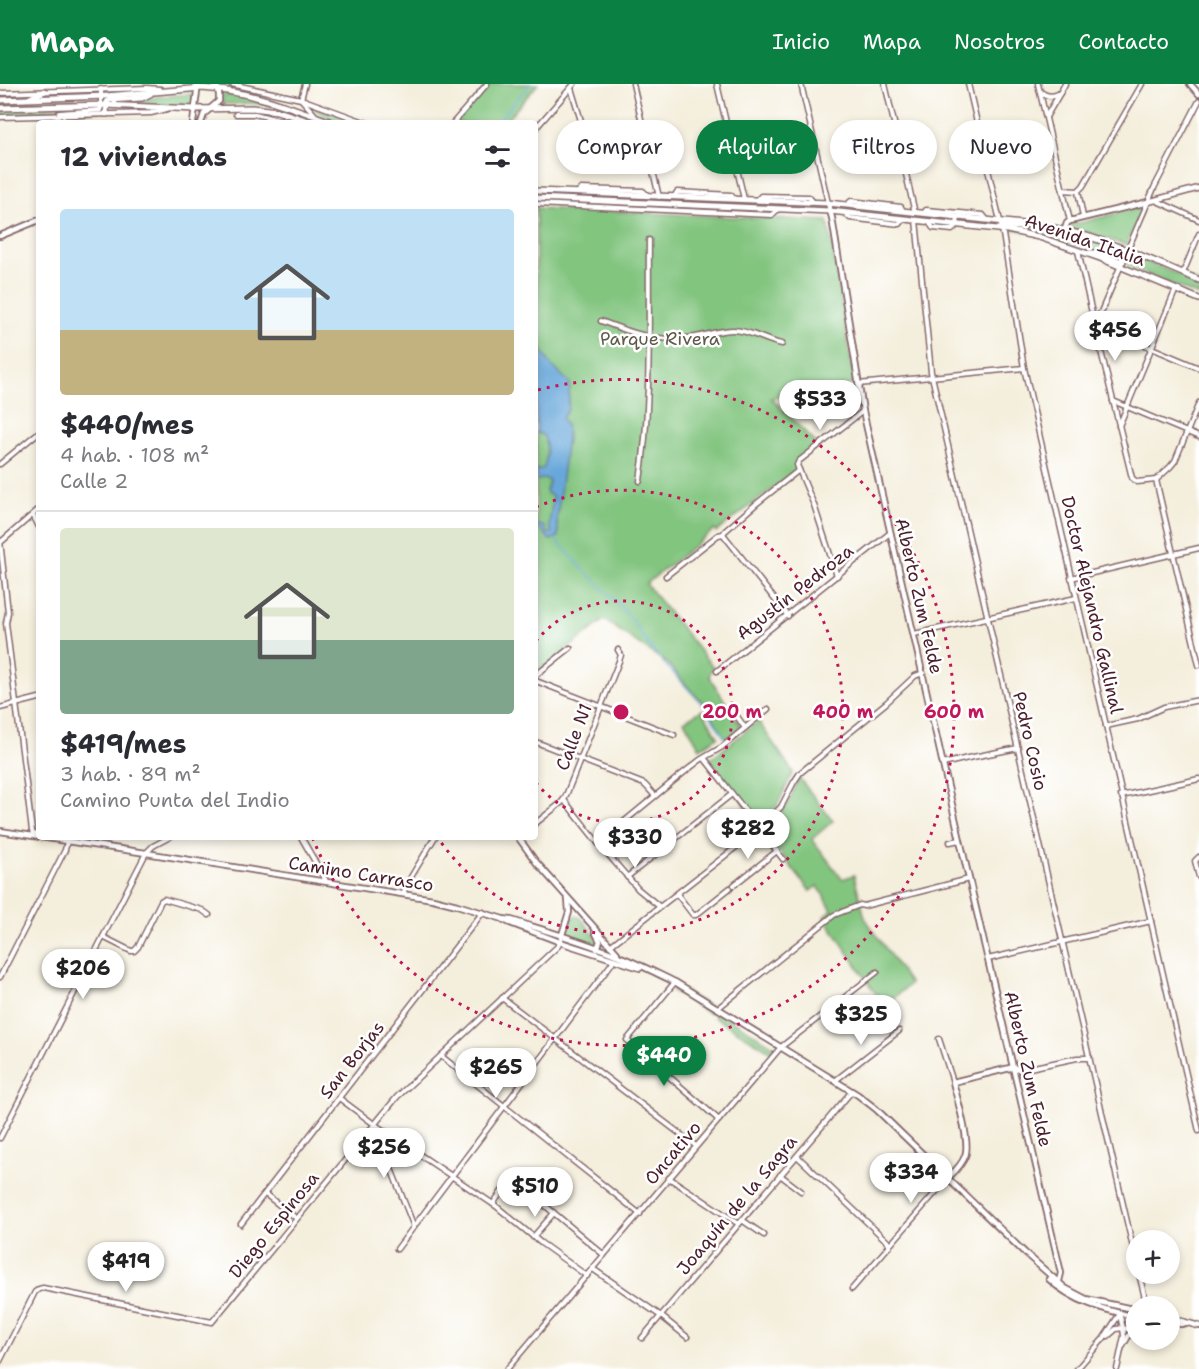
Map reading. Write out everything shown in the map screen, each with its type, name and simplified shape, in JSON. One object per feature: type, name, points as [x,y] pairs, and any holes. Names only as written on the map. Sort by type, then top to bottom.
[{"type":"main road","points":[[0,100],[151,93],[198,86],[217,87],[273,100],[316,120]]},
{"type":"main road","points":[[28,99],[45,92]]},
{"type":"main road","points":[[104,105],[109,100],[142,98],[151,93]]},
{"type":"main road","points":[[0,108],[104,105],[195,109],[252,108],[316,120]]},
{"type":"main road","points":[[104,105],[106,114]]},
{"type":"main road","name":"Avenida Italia","points":[[538,191],[828,203],[916,217],[928,221],[1002,229],[1039,237],[1122,264],[1199,298]]},
{"type":"main road","name":"Avenida Italia","points":[[538,198],[604,205],[778,209],[903,215]]},
{"type":"main road","name":"Avenida Italia","points":[[916,217],[923,214],[1065,229],[1087,235],[1199,280]]},
{"type":"main road","points":[[966,225],[975,223],[996,225],[1000,221]]},
{"type":"main road","points":[[1002,229],[1004,226],[1042,226]]},
{"type":"street","points":[[65,84],[65,90]]},
{"type":"street","points":[[231,84],[301,99],[359,120]]},
{"type":"street","points":[[301,99],[305,84]]},
{"type":"street","points":[[456,120],[487,84]]},
{"type":"street","points":[[633,84],[659,197]]},
{"type":"street","points":[[717,84],[744,200]]},
{"type":"street","name":"Alberto Zum Felde","points":[[801,84],[830,211],[863,411],[1061,1273],[1057,1284]]},
{"type":"street","name":"Pedro Cosio","points":[[885,84],[916,217],[932,376],[1129,1230]]},
{"type":"street","name":"Doctor Alejandro Gallinal","points":[[968,84],[1002,229],[1024,368],[1199,1131]]},
{"type":"street","points":[[1038,84],[1070,221]]},
{"type":"street","points":[[1046,118],[1065,84]]},
{"type":"street","points":[[1063,190],[1078,190],[1083,186],[1142,84]]},
{"type":"street","points":[[1190,84],[1199,94]]},
{"type":"street","points":[[194,120],[198,86]]},
{"type":"street","points":[[538,126],[572,86]]},
{"type":"street","points":[[572,86],[581,120]]},
{"type":"street","points":[[202,120],[204,114],[219,101],[217,87]]},
{"type":"street","points":[[0,93],[147,88],[169,91]]},
{"type":"street","points":[[47,116],[63,112],[101,110],[104,105],[101,89]]},
{"type":"street","points":[[1040,90],[1049,96],[1060,93]]},
{"type":"street","points":[[301,99],[316,120]]},
{"type":"street","points":[[1095,324],[1154,188],[1199,101]]},
{"type":"street","points":[[0,117],[151,113],[171,108]]},
{"type":"street","points":[[236,114],[255,114],[280,120]]},
{"type":"street","points":[[294,120],[296,116]]},
{"type":"street","points":[[1065,229],[1070,221],[1199,188]]},
{"type":"street","points":[[1078,190],[1083,218]]},
{"type":"street","points":[[1155,200],[1199,220]]},
{"type":"street","name":"Avenida Italia","points":[[538,204],[604,205],[772,215],[778,209]]},
{"type":"street","name":"Avenida Italia","points":[[923,214],[926,210],[983,215],[987,220]]},
{"type":"street","points":[[957,217],[957,225]]},
{"type":"street","points":[[1,235],[36,221]]},
{"type":"street","points":[[1183,273],[1199,234]]},
{"type":"street","points":[[640,481],[648,412],[649,240]]},
{"type":"street","points":[[1078,250],[1119,427],[1134,481],[1156,480],[1175,461],[1199,404]]},
{"type":"street","points":[[1119,427],[1176,289]]},
{"type":"street","points":[[601,321],[648,338],[685,339],[736,330],[782,344]]},
{"type":"street","points":[[1095,324],[1199,368]]},
{"type":"street","points":[[858,384],[1024,368]]},
{"type":"street","points":[[1113,401],[1199,437]]},
{"type":"street","points":[[837,576],[814,505],[798,467],[799,461],[863,411]]},
{"type":"street","points":[[0,464],[36,434]]},
{"type":"street","points":[[666,576],[723,534],[798,467]]},
{"type":"street","points":[[1156,480],[1199,664]]},
{"type":"street","points":[[34,836],[6,623],[9,612],[0,542],[36,512]]},
{"type":"street","points":[[33,514],[36,520]]},
{"type":"street","name":"Agustín Pedroza","points":[[717,671],[890,533]]},
{"type":"street","points":[[723,534],[788,616]]},
{"type":"street","points":[[1071,578],[1199,549]]},
{"type":"street","points":[[914,634],[1076,598]]},
{"type":"street","points":[[538,673],[570,648]]},
{"type":"street","name":"Calle N1","points":[[538,821],[564,800],[619,661],[621,655],[618,650]]},
{"type":"street","points":[[610,946],[759,828],[781,807],[800,772],[886,704],[915,676],[922,673]]},
{"type":"street","points":[[538,682],[674,735]]},
{"type":"street","points":[[0,708],[36,699]]},
{"type":"street","points":[[1106,726],[1138,719],[1164,707],[1199,700]]},
{"type":"street","points":[[598,843],[700,760],[722,747],[768,709]]},
{"type":"street","points":[[734,712],[745,728]]},
{"type":"street","points":[[538,743],[644,784],[655,796]]},
{"type":"street","points":[[943,764],[1018,748]]},
{"type":"street","points":[[705,759],[783,859]]},
{"type":"street","points":[[1122,796],[1199,779]]},
{"type":"street","points":[[627,877],[732,794]]},
{"type":"street","points":[[564,800],[627,877],[660,906]]},
{"type":"street","name":"Camino Carrasco","points":[[0,831],[34,836]]},
{"type":"street","name":"Camino Carrasco","points":[[60,840],[404,894],[457,905],[511,920],[578,947],[616,957],[651,970],[675,982],[852,1091],[876,1110],[1057,1284],[1081,1301],[1126,1315]]},
{"type":"street","points":[[0,1137],[147,853],[153,846],[164,840]]},
{"type":"street","points":[[303,840],[326,882]]},
{"type":"street","points":[[404,894],[405,887],[432,840]]},
{"type":"street","points":[[397,1249],[616,957],[610,946],[533,858],[520,840]]},
{"type":"street","points":[[950,842],[960,840]]},
{"type":"street","points":[[0,977],[65,850],[67,841]]},
{"type":"street","points":[[677,894],[693,915],[696,915],[777,851]]},
{"type":"street","points":[[1197,858],[1199,877]]},
{"type":"street","points":[[718,1008],[838,914],[860,905],[864,906],[969,879]]},
{"type":"street","points":[[561,939],[570,908],[567,897]]},
{"type":"street","points":[[103,938],[134,951],[164,899],[202,910],[208,915]]},
{"type":"street","name":"San Borjas","points":[[241,1224],[483,912]]},
{"type":"street","points":[[567,921],[575,915],[584,916]]},
{"type":"street","points":[[988,959],[1151,921]]},
{"type":"street","points":[[594,927],[600,941],[598,948]]},
{"type":"street","name":"Camino Carrasco","points":[[561,939],[598,948],[616,957]]},
{"type":"street","name":"Diego Espinosa","points":[[0,1361],[35,1292],[43,1288],[212,1322],[397,1097],[558,946],[561,939]]},
{"type":"street","name":"Camino Carrasco","points":[[578,947],[594,950],[598,948]]},
{"type":"street","name":"Oncativo","points":[[507,1369],[781,1047],[877,972]]},
{"type":"street","points":[[675,982],[627,1040],[719,1120]]},
{"type":"street","points":[[502,998],[696,1146]]},
{"type":"street","points":[[836,1080],[899,1031]]},
{"type":"street","points":[[852,1289],[964,1159],[967,1148],[966,1136],[954,1082],[939,1039]]},
{"type":"street","points":[[441,1056],[640,1214]]},
{"type":"street","points":[[954,1082],[1014,1067],[1020,1070],[1077,1058],[1090,1058]]},
{"type":"street","name":"Joaquín de la Sagra","points":[[642,1338],[852,1091]]},
{"type":"street","points":[[339,1098],[493,1204],[586,1276]]},
{"type":"street","points":[[374,1124],[414,1227]]},
{"type":"street","points":[[797,1156],[890,1244]]},
{"type":"street","points":[[780,1175],[801,1191]]},
{"type":"street","points":[[669,1178],[764,1235]]},
{"type":"street","points":[[493,1204],[502,1191],[514,1185],[523,1186],[604,1256]]},
{"type":"street","points":[[265,1194],[296,1218]]},
{"type":"street","points":[[533,1237],[554,1213]]},
{"type":"street","points":[[593,1269],[687,1337]]},
{"type":"street","name":"Camino Carrasco","points":[[1057,1284],[1081,1297],[1126,1308]]},
{"type":"street","points":[[1077,1369],[1104,1338],[1120,1314],[1126,1311]]},
{"type":"street","points":[[1117,1369],[1124,1336],[1120,1314]]},
{"type":"street","points":[[1180,1324],[1199,1326]]},
{"type":"street","points":[[1104,1338],[1114,1330],[1123,1328]]},
{"type":"street","points":[[1121,1349],[1126,1342]]},
{"type":"green space","points":[[489,84],[538,84],[507,120],[459,120]]},
{"type":"green space","points":[[192,94],[194,96],[192,105],[109,103],[155,97]]},
{"type":"green space","points":[[223,95],[274,104],[319,120],[268,105],[222,104]]},
{"type":"green space","points":[[96,100],[99,103],[0,106],[0,103]]},
{"type":"green space","points":[[307,103],[352,120],[331,118]]},
{"type":"green space","points":[[99,107],[99,111],[0,116],[0,110]]},
{"type":"green space","points":[[538,194],[826,207],[557,197]]},
{"type":"green space","name":"Parque Rivera","points":[[538,208],[828,221],[855,384],[771,398],[818,445],[795,463],[797,470],[716,532],[714,530],[646,584],[713,667],[709,676],[742,728],[726,740],[705,704],[668,664],[604,620],[538,672]]},
{"type":"green space","points":[[1136,208],[1141,213],[1126,245],[1069,225],[1071,222],[1080,223]]},
{"type":"green space","points":[[1009,227],[1066,232],[1120,250],[1123,256],[1120,259]]},
{"type":"green space","points":[[1128,256],[1199,283],[1199,296],[1128,266],[1126,262]]},
{"type":"green space","points":[[702,710],[718,737],[700,748],[684,721]]},
{"type":"green space","points":[[758,721],[793,772],[777,806],[759,823],[709,759]]},
{"type":"green space","points":[[799,778],[833,821],[812,839],[842,879],[854,875],[865,918],[910,984],[884,1006],[824,917],[832,910],[818,886],[810,891],[763,831],[787,805]]},
{"type":"green space","points":[[575,916],[581,918],[597,939],[596,945],[566,935],[572,918]]},
{"type":"green space","points":[[676,986],[713,1008],[710,1014],[672,991]]},
{"type":"green space","points":[[717,1011],[774,1046],[776,1048],[773,1053],[714,1017]]},
{"type":"water","points":[[538,345],[551,365],[570,383],[568,410],[562,418],[566,426],[567,438],[557,518],[558,537],[550,540],[538,528],[538,525],[543,526],[546,532],[550,534],[552,532],[549,526],[553,497],[546,490],[549,481],[538,480],[538,470],[543,469],[546,461],[544,436],[538,433]]},
{"type":"waterway","points":[[499,120],[531,84]]},
{"type":"waterway","points":[[555,539],[632,620],[662,661],[705,707],[725,738]]}]
